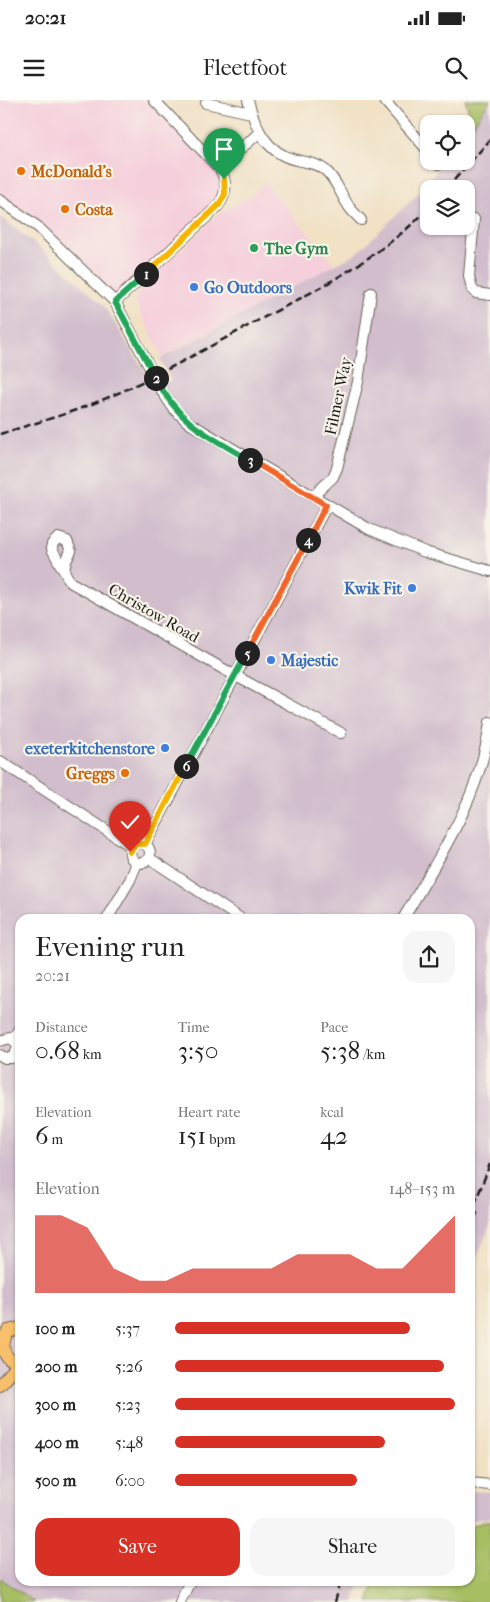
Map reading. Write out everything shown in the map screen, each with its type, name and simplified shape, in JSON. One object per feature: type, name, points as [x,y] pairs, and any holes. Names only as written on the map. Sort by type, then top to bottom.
[{"type":"main road","points":[[0,1325],[15,1328]]},
{"type":"main road","points":[[15,1329],[5,1335],[1,1352],[15,1361]]},
{"type":"main road","points":[[0,1385],[15,1368]]},
{"type":"street","points":[[115,302],[216,209],[225,194],[225,184],[220,169],[154,100]]},
{"type":"street","points":[[248,100],[259,133],[266,142],[285,156],[310,162],[326,171],[336,182],[348,206],[361,220]]},
{"type":"street","points":[[384,100],[420,142]]},
{"type":"street","points":[[206,103],[251,113]]},
{"type":"street","points":[[230,144],[237,152],[259,133]]},
{"type":"street","points":[[0,200],[38,227],[115,302],[162,390],[180,415],[214,440],[370,529],[425,552],[490,571]]},
{"type":"street","points":[[473,235],[469,282],[476,293],[490,295]]},
{"type":"street","name":"Filmer Way","points":[[313,496],[332,477],[337,468],[358,382],[371,293]]},
{"type":"street","points":[[145,844],[326,505]]},
{"type":"street","name":"Christow Road","points":[[64,571],[70,582],[340,733]]},
{"type":"street","points":[[406,914],[468,806],[480,773],[490,722]]},
{"type":"street","points":[[0,761],[132,847]]},
{"type":"street","points":[[139,843],[145,844],[150,850],[149,858],[145,862],[137,863],[130,856],[132,847],[139,843]]},
{"type":"street","points":[[149,858],[234,914]]},
{"type":"street","points":[[110,914],[137,863]]},
{"type":"street","points":[[0,1039],[7,1037],[14,1039]]},
{"type":"street","points":[[1,1059],[15,1057]]},
{"type":"street","points":[[475,1484],[490,1486]]},
{"type":"street","points":[[178,1600],[187,1586]]},
{"type":"shaded area","points":[[0,100],[151,100],[220,175],[221,198],[116,299],[0,194]]},
{"type":"shaded area","points":[[490,101],[490,1225],[475,1263],[475,914],[15,914],[15,1586],[359,1586],[354,1602],[34,1602],[0,1578],[0,217],[38,246],[104,306],[154,386],[171,381],[160,359],[357,253],[420,191],[420,235],[475,235],[475,180],[429,180],[437,170],[475,170],[475,122]]},
{"type":"shaded area","points":[[265,183],[336,266],[162,357],[135,301],[138,291],[218,214],[251,196]]},
{"type":"shaded area","points":[[475,1491],[490,1492],[490,1518],[475,1520]]},
{"type":"green space","points":[[465,100],[490,100],[475,122],[475,115],[470,115]]},
{"type":"green space","points":[[490,1520],[490,1602],[368,1602],[373,1586],[475,1586],[475,1524]]},
{"type":"green space","points":[[0,1578],[34,1602],[0,1602]]},
{"type":"railway","points":[[454,180],[490,140]]},
{"type":"railway","points":[[0,434],[100,401],[146,380],[348,271],[391,242],[420,217]]},
{"type":"railway","points":[[475,1203],[490,1164]]},
{"type":"railway","points":[[475,1218],[478,1210]]},
{"type":"railway","points":[[335,1602],[340,1586]]},
{"type":"place","name":"McDonald's","points":[[21,171]]},
{"type":"place","name":"Costa","points":[[65,209]]},
{"type":"place","name":"The Gym","points":[[254,248]]},
{"type":"place","name":"Go Outdoors","points":[[194,287]]},
{"type":"place","name":"Kwik Fit","points":[[412,588]]},
{"type":"place","name":"Majestic","points":[[271,660]]},
{"type":"place","name":"exeterkitchenstore","points":[[165,748]]},
{"type":"place","name":"Greggs","points":[[125,773]]},
{"type":"route","points":[[130,852],[136,844],[145,844],[326,505],[214,440],[180,415],[162,390],[125,317],[115,302],[219,205],[225,194],[224,179]]}]
